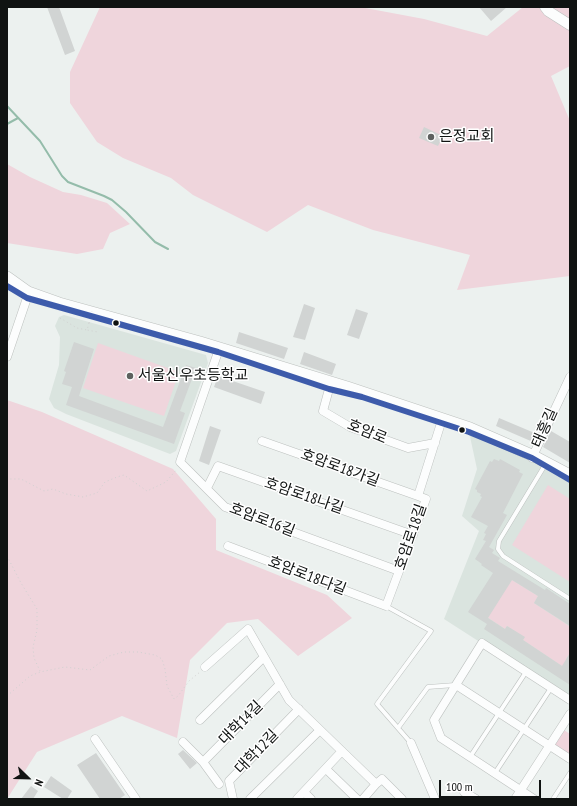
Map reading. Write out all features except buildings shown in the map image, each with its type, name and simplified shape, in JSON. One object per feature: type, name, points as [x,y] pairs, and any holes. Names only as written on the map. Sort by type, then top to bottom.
[{"type":"main road","points":[[7,277],[28,295],[200,342],[347,387],[470,428],[570,475]]},
{"type":"main road","name":"호암로","points":[[7,286],[28,295],[218,352],[330,389],[362,397],[469,432],[532,457],[570,480]]},
{"type":"street","points":[[547,8],[570,25]]},
{"type":"street","points":[[7,356],[28,295]]},
{"type":"street","points":[[182,464],[180,462],[218,352]]},
{"type":"street","name":"태흥길","points":[[532,457],[570,377]]},
{"type":"street","name":"호암로","points":[[330,389],[323,411],[350,427],[408,448],[435,443]]},
{"type":"street","name":"호암로18길","points":[[386,606],[426,499],[418,496],[441,423]]},
{"type":"street","name":"호암로18가길","points":[[262,441],[418,496]]},
{"type":"street","name":"호암로16길","points":[[182,464],[225,507],[399,572]]},
{"type":"street","name":"호암로18나길","points":[[207,488],[218,466],[413,535]]},
{"type":"street","name":"호암로18다길","points":[[228,546],[386,606]]},
{"type":"street","points":[[205,667],[248,629],[289,700],[376,784]]},
{"type":"street","points":[[534,799],[441,738],[434,720],[482,643],[570,700]]},
{"type":"street","name":"대학14길","points":[[200,720],[264,657]]},
{"type":"street","name":"대학14길","points":[[203,762],[280,684]]},
{"type":"street","points":[[456,685],[570,759]]},
{"type":"street","name":"대학12길","points":[[233,799],[229,781],[298,709]]},
{"type":"street","points":[[515,799],[570,714]]},
{"type":"street","points":[[250,799],[320,730]]},
{"type":"street","points":[[95,739],[136,799]]},
{"type":"street","points":[[183,742],[203,762],[219,784]]},
{"type":"street","points":[[411,743],[435,799]]},
{"type":"street","points":[[297,799],[342,751]]},
{"type":"street","points":[[326,769],[357,799]]},
{"type":"street","points":[[363,799],[382,779],[402,799]]},
{"type":"street","points":[[304,792],[311,799]]},
{"type":"street","points":[[464,792],[476,799]]},
{"type":"lane","points":[[545,465],[498,541],[498,547],[503,556],[570,598]]},
{"type":"lane","points":[[386,606],[431,631],[377,704],[411,743]]},
{"type":"lane","points":[[470,757],[526,671]]},
{"type":"lane","points":[[398,728],[428,687],[456,685]]},
{"type":"lane","points":[[495,773],[552,688]]},
{"type":"lane","points":[[553,799],[570,773]]},
{"type":"path","points":[[87,330],[92,311]]},
{"type":"path","points":[[60,318],[77,328],[98,332]]},
{"type":"path","points":[[7,481],[10,479],[21,479],[44,491],[53,489],[66,494],[83,497],[97,493],[106,482],[124,475],[147,491],[166,482],[182,464]]},
{"type":"path","points":[[7,556],[11,566],[37,609],[37,630],[33,647],[34,658],[40,672]]},
{"type":"path","points":[[7,696],[30,676],[40,672],[65,667],[90,670],[109,656],[124,652],[138,652],[155,655],[162,659],[167,686],[174,699],[189,681],[205,667]]},
{"type":"shaded area","points":[[100,7],[360,7],[424,19],[487,36],[523,7],[570,7],[570,66],[551,76],[570,121],[570,276],[457,290],[470,255],[373,230],[308,205],[267,232],[193,195],[171,178],[123,158],[97,142],[70,103],[70,72]]},
{"type":"shaded area","points":[[7,164],[30,177],[63,192],[81,195],[107,203],[130,224],[110,233],[103,249],[77,254],[7,243]]},
{"type":"shaded area","name":"서울신우초등학교","points":[[64,315],[206,355],[208,363],[176,451],[170,454],[54,408],[49,399],[59,365],[60,337],[55,326],[59,317]]},
{"type":"shaded area","points":[[98,343],[179,372],[164,416],[83,388]]},
{"type":"shaded area","points":[[7,400],[42,412],[173,469],[216,519],[216,550],[327,595],[352,618],[298,656],[258,619],[227,623],[190,660],[177,738],[122,716],[37,752],[7,799]]},
{"type":"shaded area","points":[[469,432],[532,458],[570,480],[570,700],[444,619],[479,531],[462,516],[477,469]]},
{"type":"shaded area","points":[[548,485],[570,499],[570,582],[512,545]]},
{"type":"shaded area","points":[[512,580],[538,596],[534,603],[569,626],[570,625],[570,653],[566,659],[569,661],[565,668],[523,640],[524,637],[507,626],[505,629],[487,617]]},
{"type":"shaded area","points":[[561,728],[570,734],[570,751],[567,757],[550,745]]},
{"type":"waterway","points":[[7,106],[40,141],[62,176],[68,182],[112,200],[155,242],[168,249]]},
{"type":"waterway","points":[[7,124],[18,118]]},
{"type":"transit line","points":[[7,286],[27,298],[218,352],[329,389],[362,397],[469,432],[532,458],[570,480]]},
{"type":"place","name":"은정교회","points":[[431,137]]},
{"type":"place","name":"서울신우초등학교","points":[[130,376]]}]
